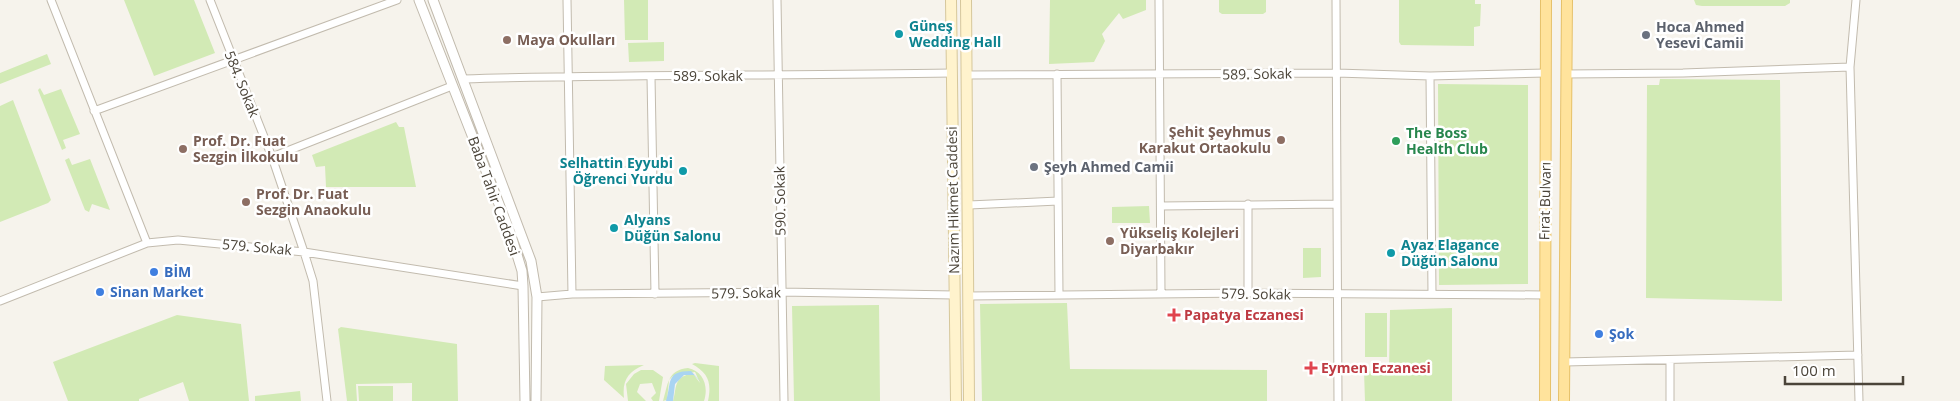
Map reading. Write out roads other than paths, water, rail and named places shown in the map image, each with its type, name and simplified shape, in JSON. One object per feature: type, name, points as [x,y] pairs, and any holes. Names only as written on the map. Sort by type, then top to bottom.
[{"type":"main road","name":"Nazım Hikmet Caddesi","points":[[951,0],[956,401]]},
{"type":"main road","name":"Nazım Hikmet Caddesi","points":[[966,0],[969,401]]},
{"type":"main road","name":"Fırat Bulvarı","points":[[1545,401],[1546,0]]},
{"type":"main road","name":"Fırat Bulvarı","points":[[1564,401],[1567,0]]},
{"type":"street","points":[[51,0],[147,243]]},
{"type":"street","name":"584. Sokak","points":[[210,0],[232,60],[272,157],[304,252],[312,281],[327,401]]},
{"type":"street","points":[[94,111],[397,0]]},
{"type":"street","name":"Baba Tahir Caddesi","points":[[419,0],[510,232],[522,271],[525,401]]},
{"type":"street","name":"Baba Tahir Caddesi","points":[[433,0],[518,221],[531,262],[537,297],[536,401]]},
{"type":"street","points":[[567,0],[572,294]]},
{"type":"street","name":"590. Sokak","points":[[777,0],[784,401]]},
{"type":"street","points":[[1159,0],[1162,294]]},
{"type":"street","points":[[1336,0],[1338,401]]},
{"type":"street","points":[[1856,0],[1850,67],[1859,401]]},
{"type":"street","points":[[1566,74],[1682,73],[1850,67]]},
{"type":"street","name":"589. Sokak","points":[[463,79],[568,76],[651,77],[952,73]]},
{"type":"street","name":"589. Sokak","points":[[967,75],[1337,73],[1430,76],[1546,73]]},
{"type":"street","points":[[1057,74],[1059,294]]},
{"type":"street","points":[[1430,76],[1432,294]]},
{"type":"street","points":[[651,77],[655,294]]},
{"type":"street","points":[[272,157],[452,86]]},
{"type":"street","points":[[571,173],[653,170]]},
{"type":"street","points":[[969,205],[1058,201]]},
{"type":"street","points":[[1248,204],[1248,293]]},
{"type":"street","points":[[1161,206],[1336,204]]},
{"type":"street","name":"579. Sokak","points":[[0,301],[147,243],[178,240],[304,252],[523,286]]},
{"type":"street","name":"579. Sokak","points":[[537,297],[572,294],[781,292],[954,294]]},
{"type":"street","name":"579. Sokak","points":[[968,296],[1248,293],[1544,295]]},
{"type":"street","points":[[1565,362],[1858,355]]},
{"type":"street","points":[[1670,360],[1670,401]]},
{"type":"water","points":[[691,371],[702,383],[694,375],[684,375],[675,384],[673,401],[666,401],[673,376],[677,373]]},
{"type":"place","name":"Güneş Wedding Hall","points":[[899,34]]},
{"type":"place","name":"Hoca Ahmed Yesevi Camii","points":[[1646,35]]},
{"type":"place","name":"Maya Okulları","points":[[507,40]]},
{"type":"place","name":"Şehit Şeyhmus Karakut Ortaokulu","points":[[1281,140]]},
{"type":"place","name":"The Boss Health Club","points":[[1396,141]]},
{"type":"place","name":"Prof. Dr. Fuat Sezgin İlkokulu","points":[[183,149]]},
{"type":"place","name":"Şeyh Ahmed Camii","points":[[1034,167]]},
{"type":"place","name":"Selhattin Eyyubi Öğrenci Yurdu","points":[[683,171]]},
{"type":"place","name":"Prof. Dr. Fuat Sezgin Anaokulu","points":[[246,202]]},
{"type":"place","name":"Alyans Düğün Salonu","points":[[614,228]]},
{"type":"place","name":"Yükseliş Kolejleri Diyarbakır","points":[[1110,241]]},
{"type":"place","name":"Ayaz Elagance Düğün Salonu","points":[[1391,253]]},
{"type":"place","name":"BİM","points":[[154,272]]},
{"type":"place","name":"Sinan Market","points":[[100,292]]},
{"type":"place","name":"Papatya Eczanesi","points":[[1174,315]]},
{"type":"place","name":"Şok","points":[[1599,334]]},
{"type":"place","name":"Eymen Eczanesi","points":[[1311,368]]}]
